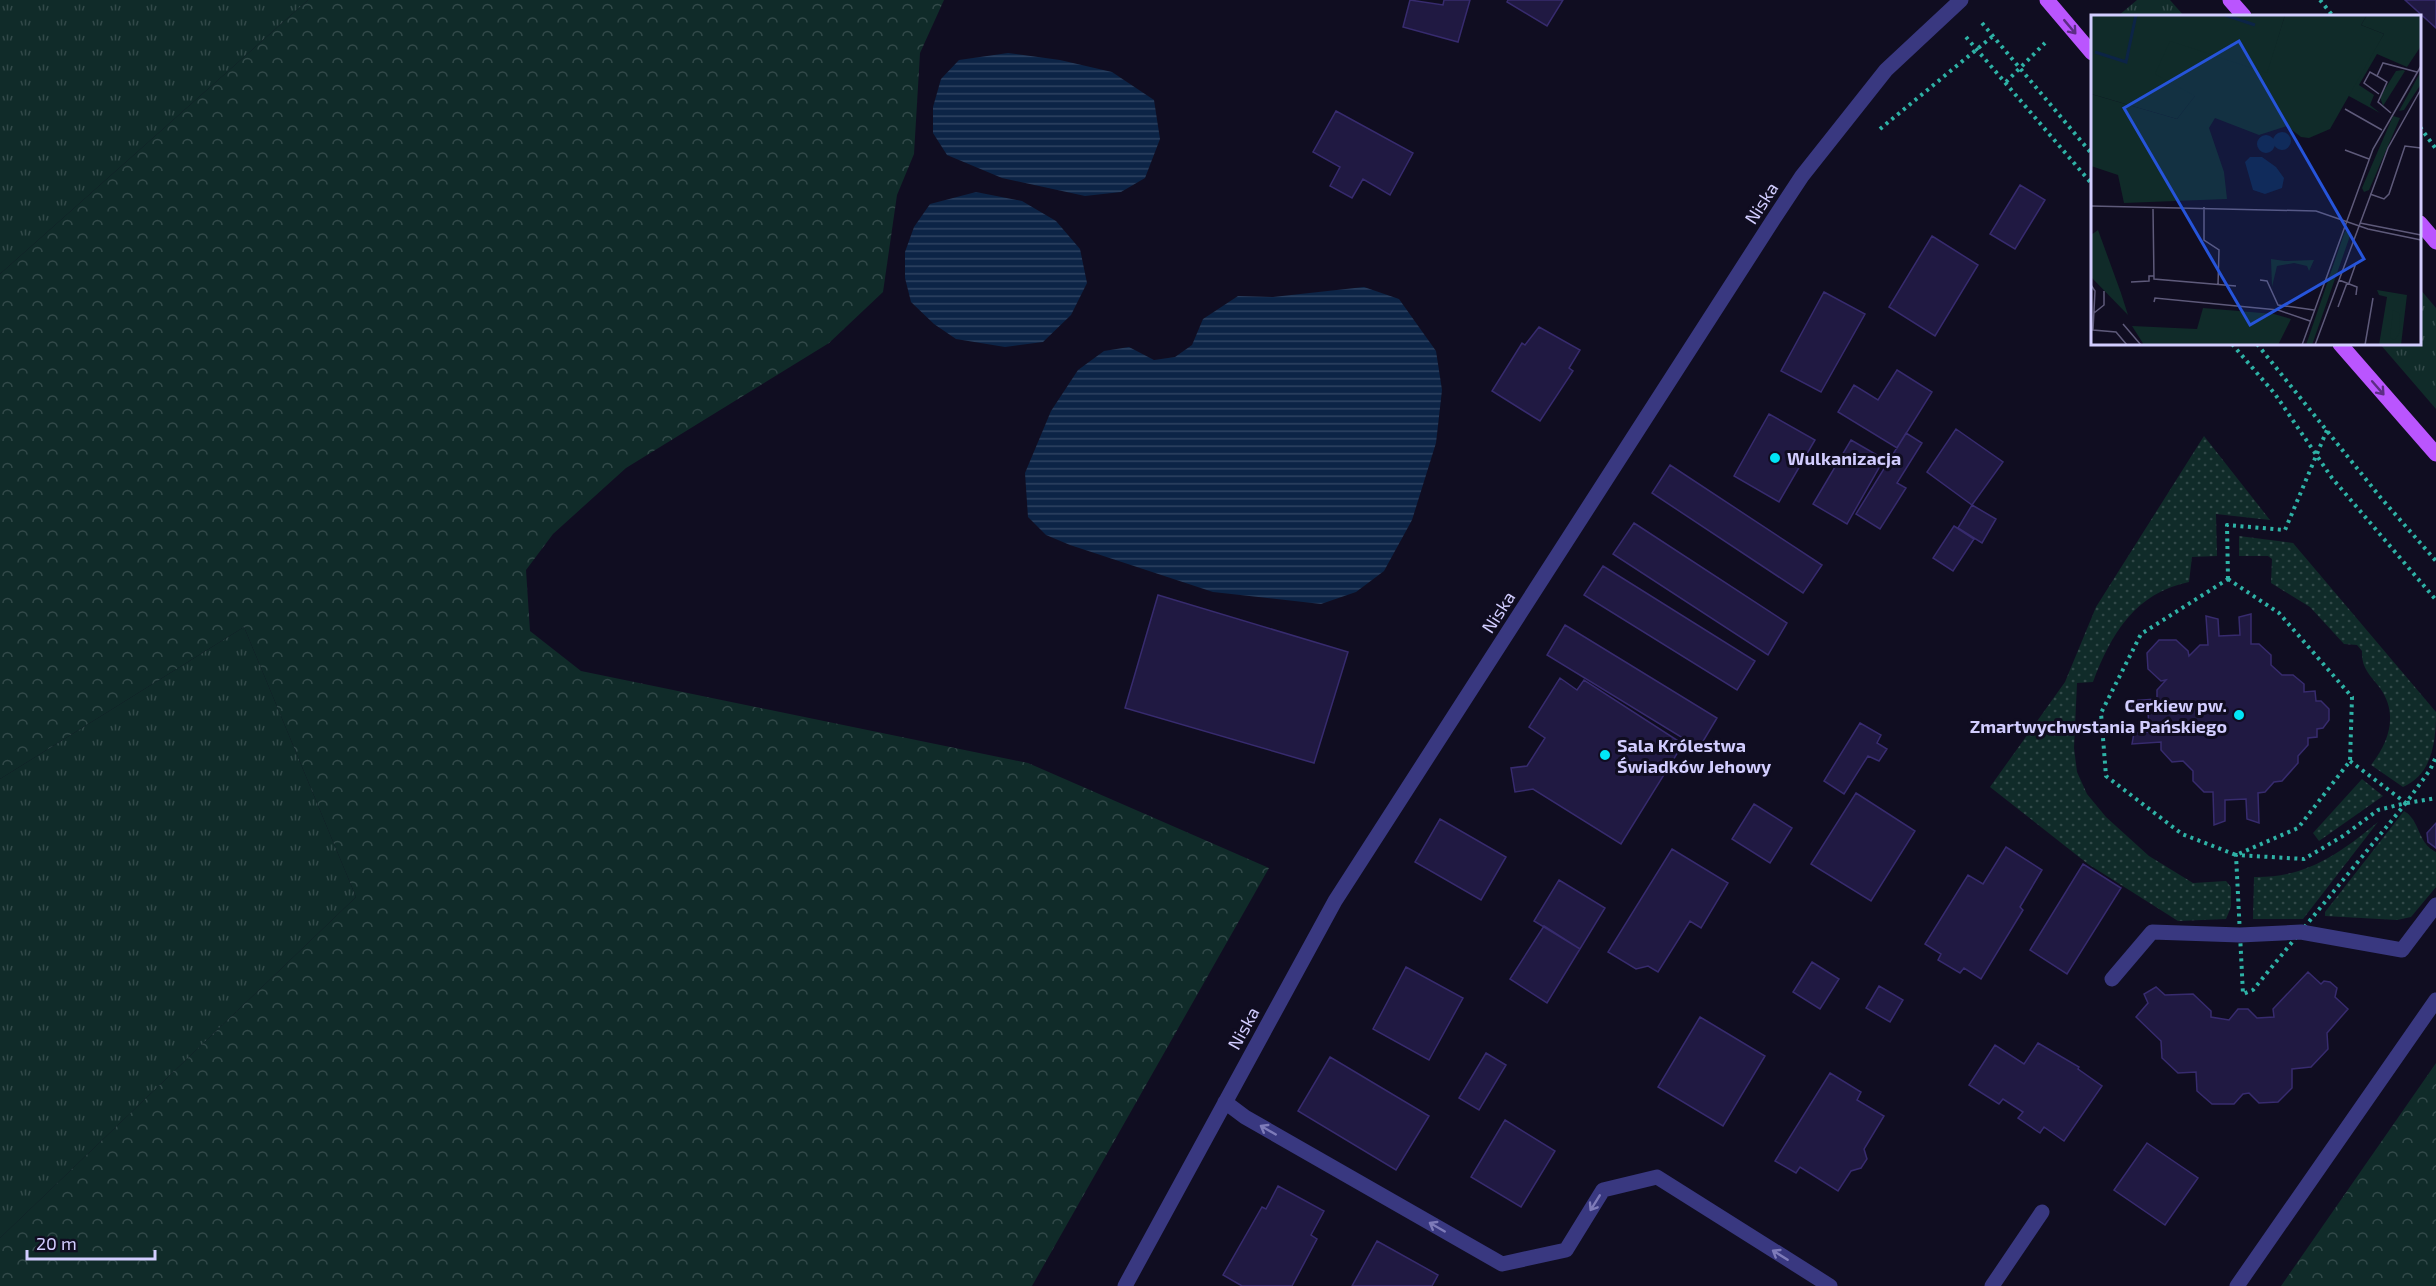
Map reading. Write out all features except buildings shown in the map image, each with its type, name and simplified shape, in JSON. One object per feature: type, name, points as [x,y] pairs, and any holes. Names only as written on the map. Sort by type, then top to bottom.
[{"type":"main road","points":[[2047,0],[2091,52]]},
{"type":"main road","points":[[2230,0],[2243,15]]},
{"type":"main road","points":[[2421,224],[2436,242]]},
{"type":"main road","points":[[2341,345],[2436,454]]},
{"type":"street","name":"Niska","points":[[1125,1286],[1335,901],[1802,176],[1886,69],[1961,0]]},
{"type":"street","points":[[2112,979],[2152,932],[2240,935],[2301,932],[2402,950],[2436,905]]},
{"type":"street","points":[[2237,1286],[2436,1000]]},
{"type":"street","points":[[1225,1102],[1245,1117],[1502,1264],[1566,1250],[1604,1190],[1656,1177],[1830,1286]]},
{"type":"street","points":[[1992,1286],[2042,1212]]},
{"type":"path","points":[[1961,0],[2091,153]]},
{"type":"path","points":[[2320,0],[2332,15]]},
{"type":"path","points":[[1946,14],[2091,183]]},
{"type":"path","points":[[2421,129],[2436,149]]},
{"type":"path","points":[[2233,345],[2275,394],[2315,455],[2436,600]]},
{"type":"path","points":[[2258,345],[2436,561]]},
{"type":"path","points":[[2228,579],[2227,525],[2285,530],[2326,430]]},
{"type":"path","points":[[2228,579],[2279,613],[2352,698],[2350,761],[2298,828],[2235,855]]},
{"type":"path","points":[[2228,579],[2140,634],[2101,713],[2106,776],[2182,834],[2235,855],[2304,859],[2343,836],[2378,810],[2436,798]]},
{"type":"path","points":[[2243,994],[2253,990],[2301,932],[2406,803],[2430,770],[2436,757]]},
{"type":"path","points":[[2350,761],[2406,803]]},
{"type":"green space","points":[[0,0],[308,0],[0,274]]},
{"type":"green space","points":[[308,0],[944,0],[920,53],[914,154],[897,195],[883,292],[829,343],[626,468],[553,534],[526,570],[530,631],[581,671],[1028,763],[1269,868],[1032,1286],[0,1286],[0,1238],[356,897],[244,627],[0,779],[0,274]]},
{"type":"green space","points":[[2137,0],[2170,0],[2183,15],[2119,15]]},
{"type":"green space","points":[[2421,290],[2436,308],[2436,409],[2381,345],[2421,345]]},
{"type":"green space","points":[[2204,436],[2270,520],[2216,514],[2217,556],[2192,557],[2189,582],[2170,587],[2140,606],[2117,632],[2093,682],[2077,683],[2074,748],[2077,772],[2087,794],[2106,817],[2149,856],[2193,883],[2226,881],[2231,887],[2231,907],[2226,919],[2178,921],[2088,864],[1990,787],[2065,682],[2096,607]]},
{"type":"green space","points":[[2239,536],[2293,543],[2436,712],[2431,755],[2421,774],[2413,781],[2403,787],[2371,765],[2387,737],[2390,717],[2386,698],[2365,667],[2362,651],[2357,645],[2344,644],[2310,607],[2271,583],[2272,559],[2268,556],[2239,556]]},
{"type":"green space","points":[[244,627],[356,897],[0,1238],[0,779]]},
{"type":"green space","points":[[2362,779],[2383,796],[2319,841],[2313,833]]},
{"type":"green space","points":[[2404,811],[2414,820],[2425,843],[2436,852],[2436,887],[2411,917],[2397,920],[2325,916],[2325,912]]},
{"type":"green space","points":[[2378,822],[2303,919],[2253,919],[2254,877],[2290,873],[2321,862]]},
{"type":"green space","points":[[2436,1063],[2436,1286],[2281,1286]]},
{"type":"water","points":[[1008,53],[1060,60],[1112,72],[1154,100],[1160,139],[1145,178],[1121,192],[1085,196],[1002,178],[947,155],[933,133],[933,107],[941,79],[959,60]]},
{"type":"water","points":[[976,192],[1022,201],[1056,221],[1080,249],[1087,283],[1071,315],[1043,342],[1005,347],[956,339],[934,324],[911,302],[905,278],[905,252],[914,227],[930,204]]},
{"type":"water","points":[[1364,287],[1399,299],[1436,351],[1442,390],[1436,443],[1412,520],[1384,571],[1356,592],[1321,604],[1213,592],[1070,545],[1046,535],[1028,517],[1025,473],[1051,411],[1078,370],[1104,351],[1129,347],[1154,360],[1175,357],[1192,345],[1203,319],[1238,296],[1273,297]]},
{"type":"place","name":"Wulkanizacja","points":[[1775,458]]},
{"type":"place","name":"Cerkiew pw. Zmartwychwstania Pańskiego","points":[[2239,715]]},
{"type":"place","name":"Sala Królestwa Świadków Jehowy","points":[[1605,755]]}]
